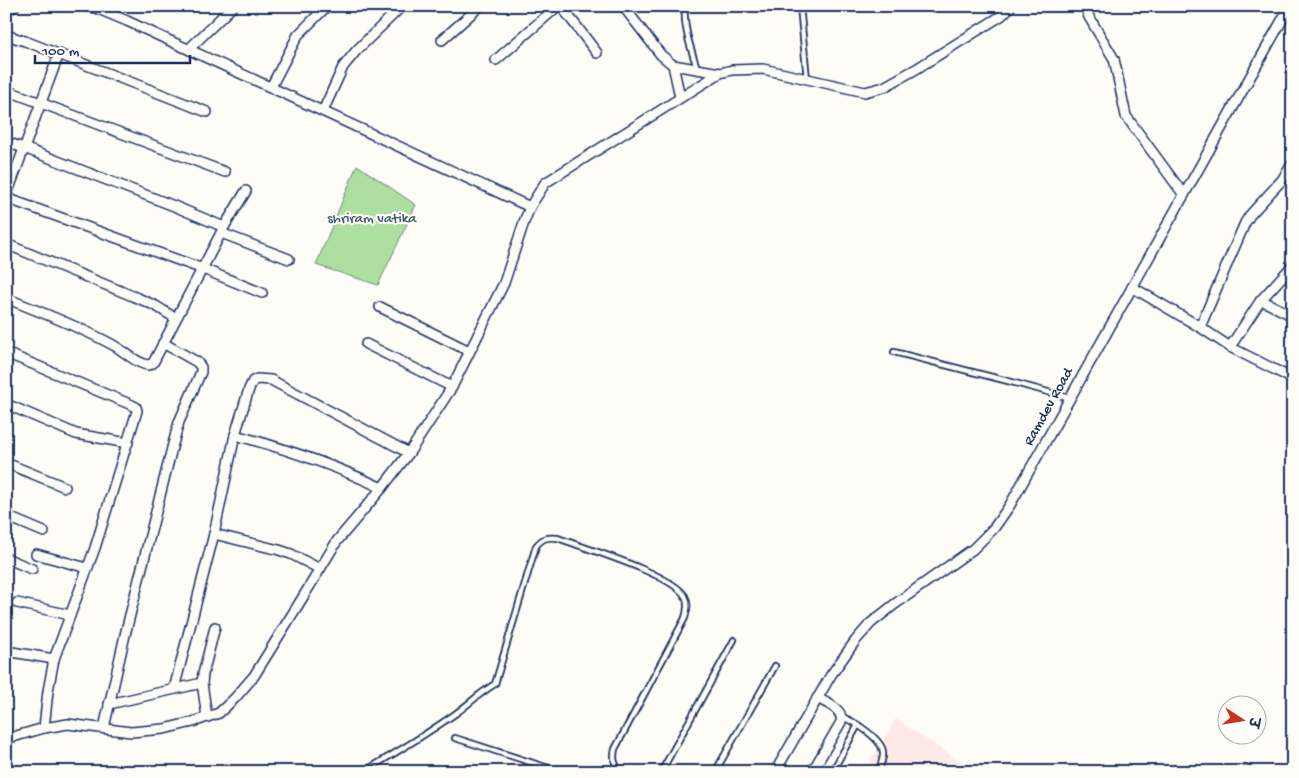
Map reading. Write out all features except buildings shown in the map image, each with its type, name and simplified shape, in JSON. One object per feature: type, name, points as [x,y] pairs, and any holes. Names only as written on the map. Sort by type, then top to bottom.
[{"type":"street","points":[[6,11],[15,6]]},
{"type":"street","points":[[84,6],[96,8],[127,21],[530,207]]},
{"type":"street","points":[[189,49],[233,6]]},
{"type":"street","points":[[271,87],[298,35],[327,6]]},
{"type":"street","points":[[323,111],[343,67],[356,51],[402,6]]},
{"type":"street","points":[[442,40],[480,6]]},
{"type":"street","points":[[496,60],[559,6],[597,53]]},
{"type":"street","points":[[623,6],[661,55],[673,65],[720,73]]},
{"type":"street","points":[[6,739],[44,728],[68,724],[131,732],[164,729],[219,713],[235,698],[254,676],[304,597],[336,541],[382,488],[409,453],[452,387],[504,283],[530,207],[545,183],[720,73],[732,70],[763,69],[865,92],[884,87],[916,69],[993,20],[1011,6]]},
{"type":"street","points":[[1085,6],[1089,17],[1114,59],[1126,116],[1184,195]]},
{"type":"street","name":"Ramdev Road","points":[[774,772],[831,674],[871,623],[973,549],[994,528],[1010,505],[1290,6]]},
{"type":"street","points":[[6,35],[207,112]]},
{"type":"street","points":[[59,54],[6,198],[203,269],[262,294]]},
{"type":"street","points":[[673,65],[680,98]]},
{"type":"street","points":[[6,90],[224,172]]},
{"type":"street","points":[[6,142],[166,202],[289,259]]},
{"type":"street","points":[[1200,327],[1245,223],[1282,180],[1293,163]]},
{"type":"street","points":[[6,298],[90,333],[146,365],[152,363],[223,230],[246,192]]},
{"type":"street","points":[[6,244],[156,306],[175,318]]},
{"type":"street","points":[[1230,347],[1261,300],[1293,265]]},
{"type":"street","points":[[1132,287],[1230,347],[1293,379]]},
{"type":"street","points":[[1261,300],[1293,316]]},
{"type":"street","points":[[380,307],[469,352]]},
{"type":"street","points":[[104,728],[125,635],[173,444],[179,422],[201,372],[196,362],[162,343]]},
{"type":"street","points":[[366,344],[452,387]]},
{"type":"street","points":[[6,353],[114,397],[136,407],[138,411],[95,548],[54,659],[44,728]]},
{"type":"street","points":[[174,689],[214,534],[235,435],[253,381],[257,379],[271,380],[409,453]]},
{"type":"street","points":[[6,404],[76,434],[128,443]]},
{"type":"street","points":[[235,435],[283,448],[350,473],[382,488]]},
{"type":"street","points":[[6,463],[65,487]]},
{"type":"street","points":[[6,516],[44,532]]},
{"type":"street","points":[[214,534],[279,550],[320,569]]},
{"type":"street","points":[[36,554],[87,568]]},
{"type":"street","points":[[6,558],[32,568]]},
{"type":"street","points":[[17,602],[70,615]]},
{"type":"street","points":[[207,717],[202,683],[215,627]]},
{"type":"street","points":[[6,651],[54,659]]},
{"type":"street","points":[[109,704],[202,683]]},
{"type":"street","points":[[812,772],[841,722],[841,714],[817,698]]},
{"type":"lane","points":[[685,6],[686,28],[697,69]]},
{"type":"lane","points":[[800,6],[807,79]]},
{"type":"lane","points":[[894,352],[1070,398]]},
{"type":"lane","points":[[363,772],[455,714],[495,684],[536,546],[544,538],[558,538],[643,569],[670,582],[685,595],[687,602],[685,618],[615,749],[613,758],[620,772]]},
{"type":"lane","points":[[661,772],[734,640]]},
{"type":"lane","points":[[714,772],[775,666]]},
{"type":"lane","points":[[841,714],[878,741],[882,747],[883,753],[878,772]]},
{"type":"lane","points":[[832,772],[858,725]]},
{"type":"lane","points":[[455,738],[561,772]]},
{"type":"shaded area","points":[[896,719],[976,772],[864,772]]},
{"type":"green space","name":"shriram vatika","points":[[357,165],[416,205],[378,285],[316,265]]}]
